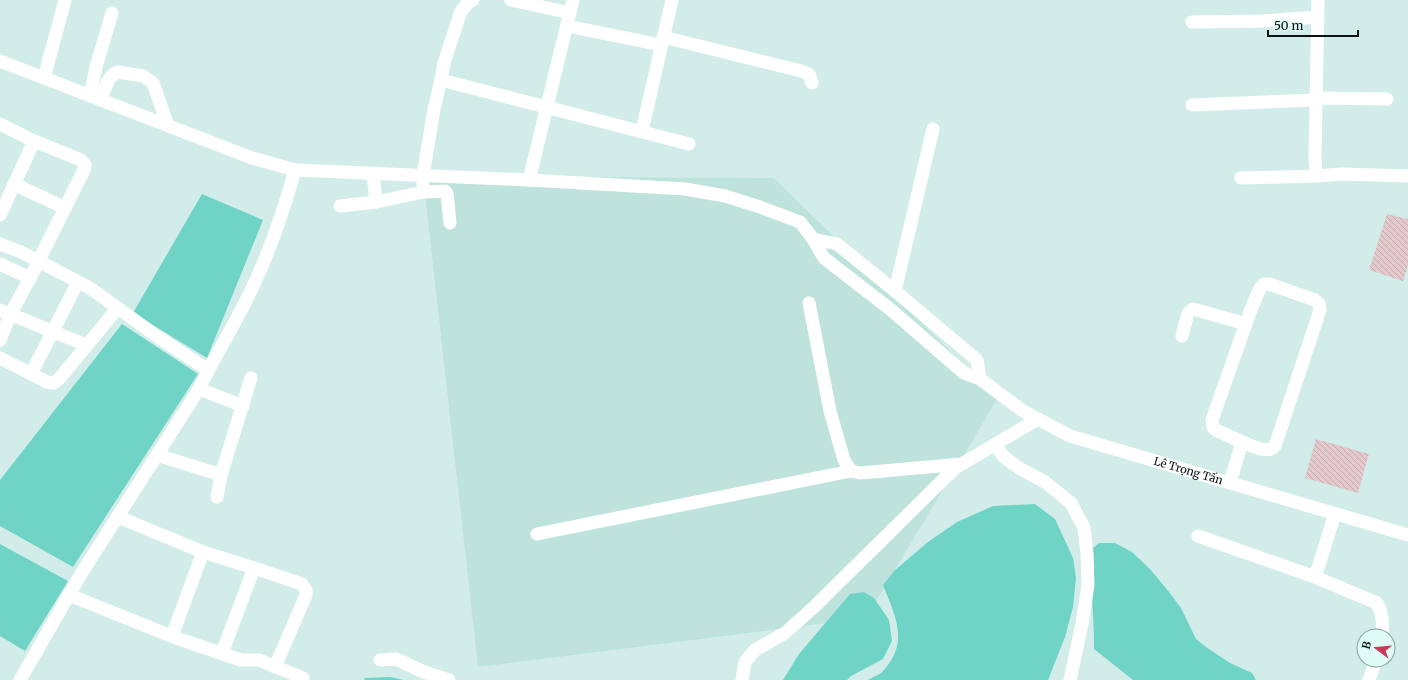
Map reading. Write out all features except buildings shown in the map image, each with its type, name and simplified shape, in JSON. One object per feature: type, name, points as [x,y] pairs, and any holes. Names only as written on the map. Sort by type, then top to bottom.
[{"type":"street","points":[[44,78],[65,0]]},
{"type":"street","points":[[423,192],[423,176],[434,109],[444,63],[461,11],[473,0]]},
{"type":"street","points":[[511,0],[568,20],[801,71],[809,74],[812,83]]},
{"type":"street","points":[[529,180],[573,0]]},
{"type":"street","points":[[642,131],[672,0]]},
{"type":"street","points":[[1316,176],[1315,158],[1318,0]]},
{"type":"street","points":[[96,98],[96,67],[112,13]]},
{"type":"street","points":[[1192,22],[1318,17]]},
{"type":"street","name":"Lê Trọng Tấn","points":[[0,61],[252,158],[294,170],[529,180],[685,189],[725,196],[760,207],[800,222],[813,239],[824,258],[890,309],[964,373],[980,379],[1023,411],[1070,436],[1408,535]]},
{"type":"street","points":[[96,98],[115,73],[118,72],[143,76],[149,79],[154,85],[168,126]]},
{"type":"street","points":[[441,80],[690,144]]},
{"type":"street","points":[[1192,105],[1316,99],[1387,99]]},
{"type":"street","points":[[0,340],[5,312],[30,278],[84,170],[84,163],[81,160],[1,127]]},
{"type":"street","points":[[895,291],[933,128]]},
{"type":"street","points":[[0,215],[34,141]]},
{"type":"street","points":[[20,680],[69,595],[199,389],[254,284],[285,208],[294,170]]},
{"type":"street","points":[[372,173],[376,202]]},
{"type":"street","points":[[1241,178],[1342,174],[1408,176]]},
{"type":"street","points":[[14,184],[65,208]]},
{"type":"street","points":[[340,206],[376,202],[423,192],[445,191],[447,193],[450,223]]},
{"type":"street","points":[[813,239],[837,244],[895,291],[977,360],[980,379]]},
{"type":"street","points":[[0,244],[20,252],[90,288],[117,309],[208,370]]},
{"type":"street","points":[[0,264],[30,278]]},
{"type":"street","points":[[31,374],[78,282]]},
{"type":"street","points":[[1264,284],[1315,300],[1318,302],[1320,307],[1275,446],[1272,450],[1267,450],[1242,442],[1216,430],[1213,427],[1212,420],[1246,324],[1260,288],[1264,284]]},
{"type":"street","points":[[809,303],[830,411],[844,460],[850,471]]},
{"type":"street","points":[[1182,336],[1188,314],[1193,308],[1246,324]]},
{"type":"street","points":[[0,358],[47,382],[56,382],[117,309]]},
{"type":"street","points":[[5,312],[86,345]]},
{"type":"street","points":[[217,497],[221,475],[251,378]]},
{"type":"street","points":[[199,389],[242,406]]},
{"type":"street","points":[[742,680],[745,662],[755,650],[785,633],[858,565],[955,468],[1038,419]]},
{"type":"street","points":[[1230,483],[1242,442]]},
{"type":"street","points":[[995,445],[1004,457],[1019,468],[1045,482],[1071,503],[1084,528],[1087,553],[1088,585],[1082,624],[1070,680]]},
{"type":"street","points":[[158,455],[221,475]]},
{"type":"street","points":[[537,534],[850,471],[860,473],[962,464]]},
{"type":"street","points":[[1315,577],[1335,514]]},
{"type":"street","points":[[118,517],[203,552],[300,583],[306,590],[306,595],[276,667]]},
{"type":"street","points":[[1198,536],[1315,577],[1377,603],[1381,610],[1383,628]]},
{"type":"street","points":[[172,636],[203,552]]},
{"type":"street","points":[[222,653],[254,568]]},
{"type":"street","points":[[69,595],[172,636],[241,660],[259,660],[303,678]]},
{"type":"street","points":[[380,660],[396,659],[424,672],[449,680]]},
{"type":"street","points":[[1369,680],[1373,668]]},
{"type":"shaded area","points":[[423,176],[774,178],[998,398],[866,618],[478,667]]},
{"type":"shaded area","points":[[202,194],[263,220],[207,358],[133,313]]},
{"type":"shaded area","points":[[122,324],[198,374],[73,567],[0,526],[0,480]]},
{"type":"shaded area","points":[[1035,504],[1055,519],[1073,558],[1076,578],[1073,607],[1065,637],[1048,680],[868,680],[883,671],[896,650],[898,629],[892,607],[883,585],[895,570],[928,542],[957,522],[993,506]]},
{"type":"shaded area","points":[[1099,543],[1115,543],[1132,552],[1150,569],[1181,608],[1196,639],[1230,663],[1252,673],[1256,680],[1133,680],[1094,649],[1090,556],[1092,549]]},
{"type":"shaded area","points":[[0,544],[68,581],[25,651],[0,636]]},
{"type":"shaded area","points":[[864,592],[874,598],[889,620],[892,641],[883,659],[851,676],[847,680],[783,680],[799,654],[850,594]]},
{"type":"shaded area","points":[[390,677],[404,680],[364,680],[365,678]]}]
